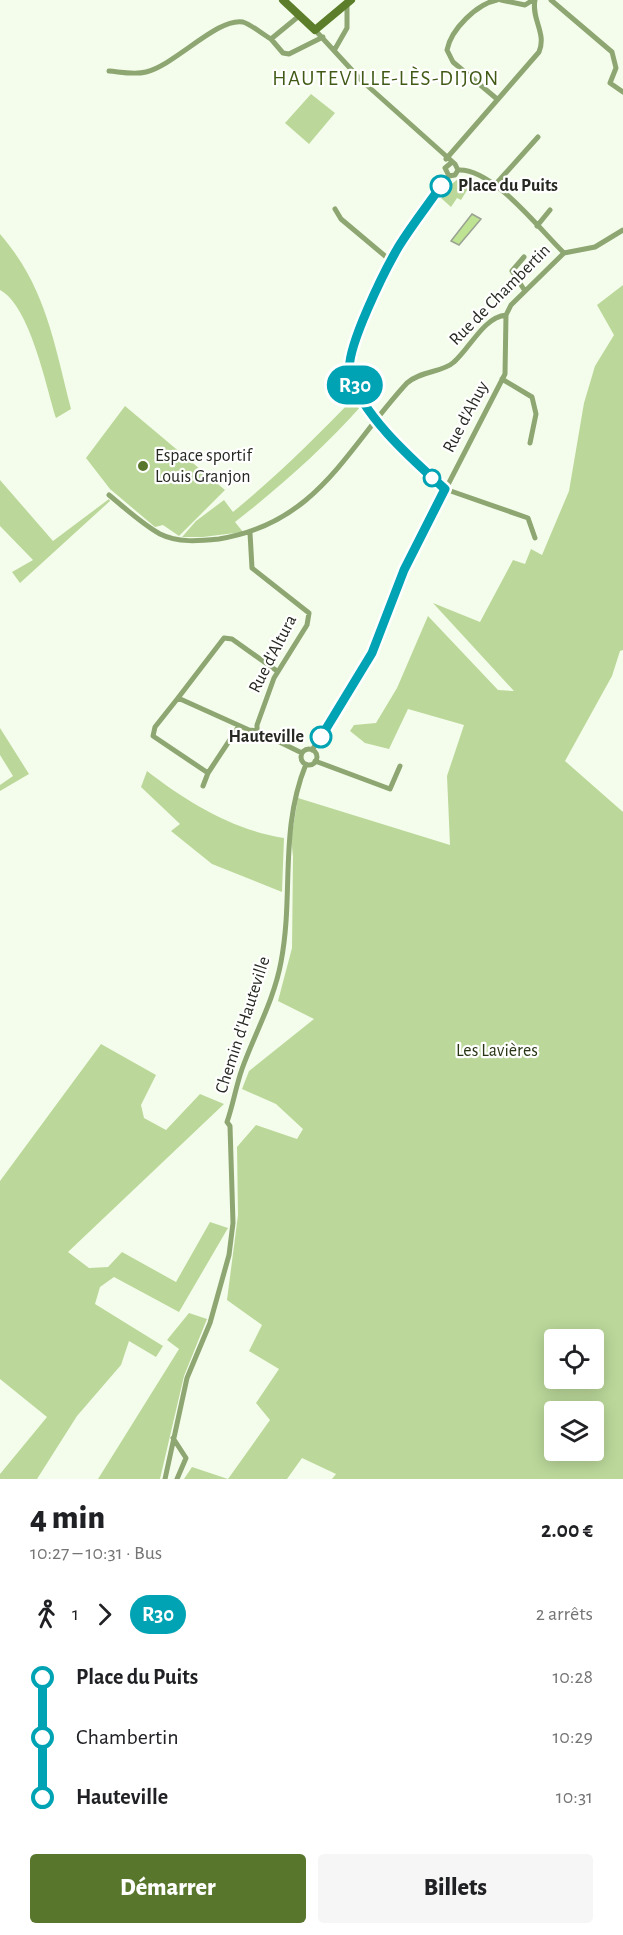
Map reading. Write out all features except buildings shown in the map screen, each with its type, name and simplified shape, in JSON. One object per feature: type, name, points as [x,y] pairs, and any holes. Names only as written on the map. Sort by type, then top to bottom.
[{"type":"street","points":[[283,0],[335,49],[361,80],[448,161],[455,164],[458,170]]},
{"type":"street","points":[[497,99],[453,62],[447,50],[451,38],[462,24],[481,8],[499,0],[525,5],[534,0]]},
{"type":"street","points":[[449,176],[445,168],[448,161],[497,99],[541,49],[542,34],[533,9],[534,0]]},
{"type":"street","points":[[551,0],[612,52],[615,68],[610,83],[623,92]]},
{"type":"street","points":[[315,30],[349,2]]},
{"type":"street","points":[[335,49],[347,28],[349,2]]},
{"type":"street","points":[[271,39],[299,16]]},
{"type":"street","points":[[109,71],[132,73],[157,67],[181,55],[212,32],[231,22],[246,23],[271,39],[283,53],[289,54],[323,37]]},
{"type":"street","points":[[494,186],[538,137]]},
{"type":"street","points":[[458,170],[473,172],[514,201],[564,253],[595,247],[623,230]]},
{"type":"street","points":[[458,170],[455,175],[449,176],[391,261],[357,335],[349,365],[354,384],[376,419],[408,456],[445,489],[528,518],[536,538]]},
{"type":"street","points":[[335,208],[342,219],[391,261]]},
{"type":"street","points":[[537,226],[550,210]]},
{"type":"street","name":"Rue de Chambertin","points":[[109,495],[159,533],[173,539],[202,540],[250,533],[291,512],[330,479],[376,419],[413,378],[424,372],[449,365],[492,320],[506,315],[511,305],[564,253]]},
{"type":"street","points":[[524,257],[512,271],[525,291]]},
{"type":"street","name":"Rue d'Ahuy","points":[[312,750],[368,661],[404,570],[502,379],[506,369],[506,315]]},
{"type":"street","points":[[502,379],[532,397],[536,414],[530,443]]},
{"type":"street","name":"Rue d'Altura","points":[[250,533],[252,568],[304,608],[310,617],[277,671],[259,718],[257,731]]},
{"type":"street","points":[[208,773],[153,735],[155,727],[224,638],[232,639],[277,671]]},
{"type":"street","points":[[178,698],[239,726],[257,731],[302,753],[312,750],[316,754],[315,761]]},
{"type":"street","points":[[203,786],[208,773],[239,726]]},
{"type":"street","points":[[302,753],[301,760],[306,764],[315,761],[390,789],[400,766]]},
{"type":"street","name":"Chemin d'Hauteville","points":[[165,1479],[187,1378],[210,1323],[229,1255],[232,1185],[230,1126],[227,1122],[242,1069],[266,1013],[281,964],[287,909],[286,858],[290,813],[306,764]]},
{"type":"street","points":[[173,1438],[186,1458],[177,1479]]},
{"type":"green space","points":[[311,94],[335,113],[309,144],[285,123]]},
{"type":"green space","points":[[458,179],[469,187],[461,200],[457,198],[451,207],[441,198],[446,193],[444,190]]},
{"type":"green space","points":[[0,234],[28,274],[53,339],[71,409],[56,418],[36,348],[28,329],[11,299],[0,290]]},
{"type":"green space","name":"Les Lavières","points":[[623,285],[623,650],[620,651],[612,676],[565,761],[623,812],[623,1479],[332,1479],[336,1474],[302,1458],[287,1479],[228,1479],[270,1420],[256,1403],[279,1369],[249,1351],[262,1325],[227,1300],[238,1215],[237,1147],[256,1125],[297,1139],[303,1129],[276,1104],[242,1089],[249,1071],[314,1019],[278,1001],[292,948],[293,856],[291,839],[298,798],[450,845],[447,776],[464,725],[408,709],[389,749],[365,743],[350,731],[354,725],[376,723],[397,688],[428,616],[498,690],[514,691],[433,603],[480,622],[513,560],[525,564],[531,549],[542,555],[569,491],[584,403],[595,366],[614,335],[597,305]]},
{"type":"green space","points":[[356,396],[362,405],[332,437],[269,495],[235,522],[243,532],[182,537],[196,521],[224,500],[233,512],[296,456]]},
{"type":"green space","name":"Espace sportif Louis Granjon","points":[[125,406],[225,490],[179,536],[163,525],[155,527],[110,489],[86,458]]},
{"type":"green space","points":[[0,480],[53,541],[109,499],[110,501],[20,583],[12,572],[33,560],[0,526]]},
{"type":"green space","points":[[0,728],[29,774],[0,791],[0,785],[13,776],[0,755]]},
{"type":"green space","points":[[147,771],[194,804],[211,813],[247,829],[284,838],[282,892],[212,864],[171,831],[180,824],[141,787]]},
{"type":"green space","points":[[101,1044],[156,1075],[141,1105],[144,1118],[166,1130],[200,1094],[224,1104],[68,1252],[89,1268],[108,1267],[122,1252],[176,1282],[210,1222],[228,1228],[179,1312],[114,1277],[100,1287],[95,1304],[163,1346],[156,1357],[129,1341],[121,1365],[77,1416],[37,1479],[0,1479],[0,1474],[47,1417],[0,1379],[0,1181]]},
{"type":"green space","points":[[189,1313],[207,1319],[184,1376],[160,1479],[98,1479],[179,1349],[167,1340]]},
{"type":"green space","points":[[192,1467],[228,1479],[184,1479]]},
{"type":"bus line","name":"R30","points":[[321,737],[372,653],[404,570],[445,489],[408,456],[376,419],[354,384],[349,365],[362,323],[400,243],[441,186]]},
{"type":"place","name":"Place du Puits","points":[[441,186]]},
{"type":"place","name":"Espace sportif Louis Granjon","points":[[143,466]]},
{"type":"place","name":"Hauteville","points":[[321,737]]},
{"type":"district","name":"HAUTEVILLE-LÈS-DIJON","points":[[386,78]]}]
